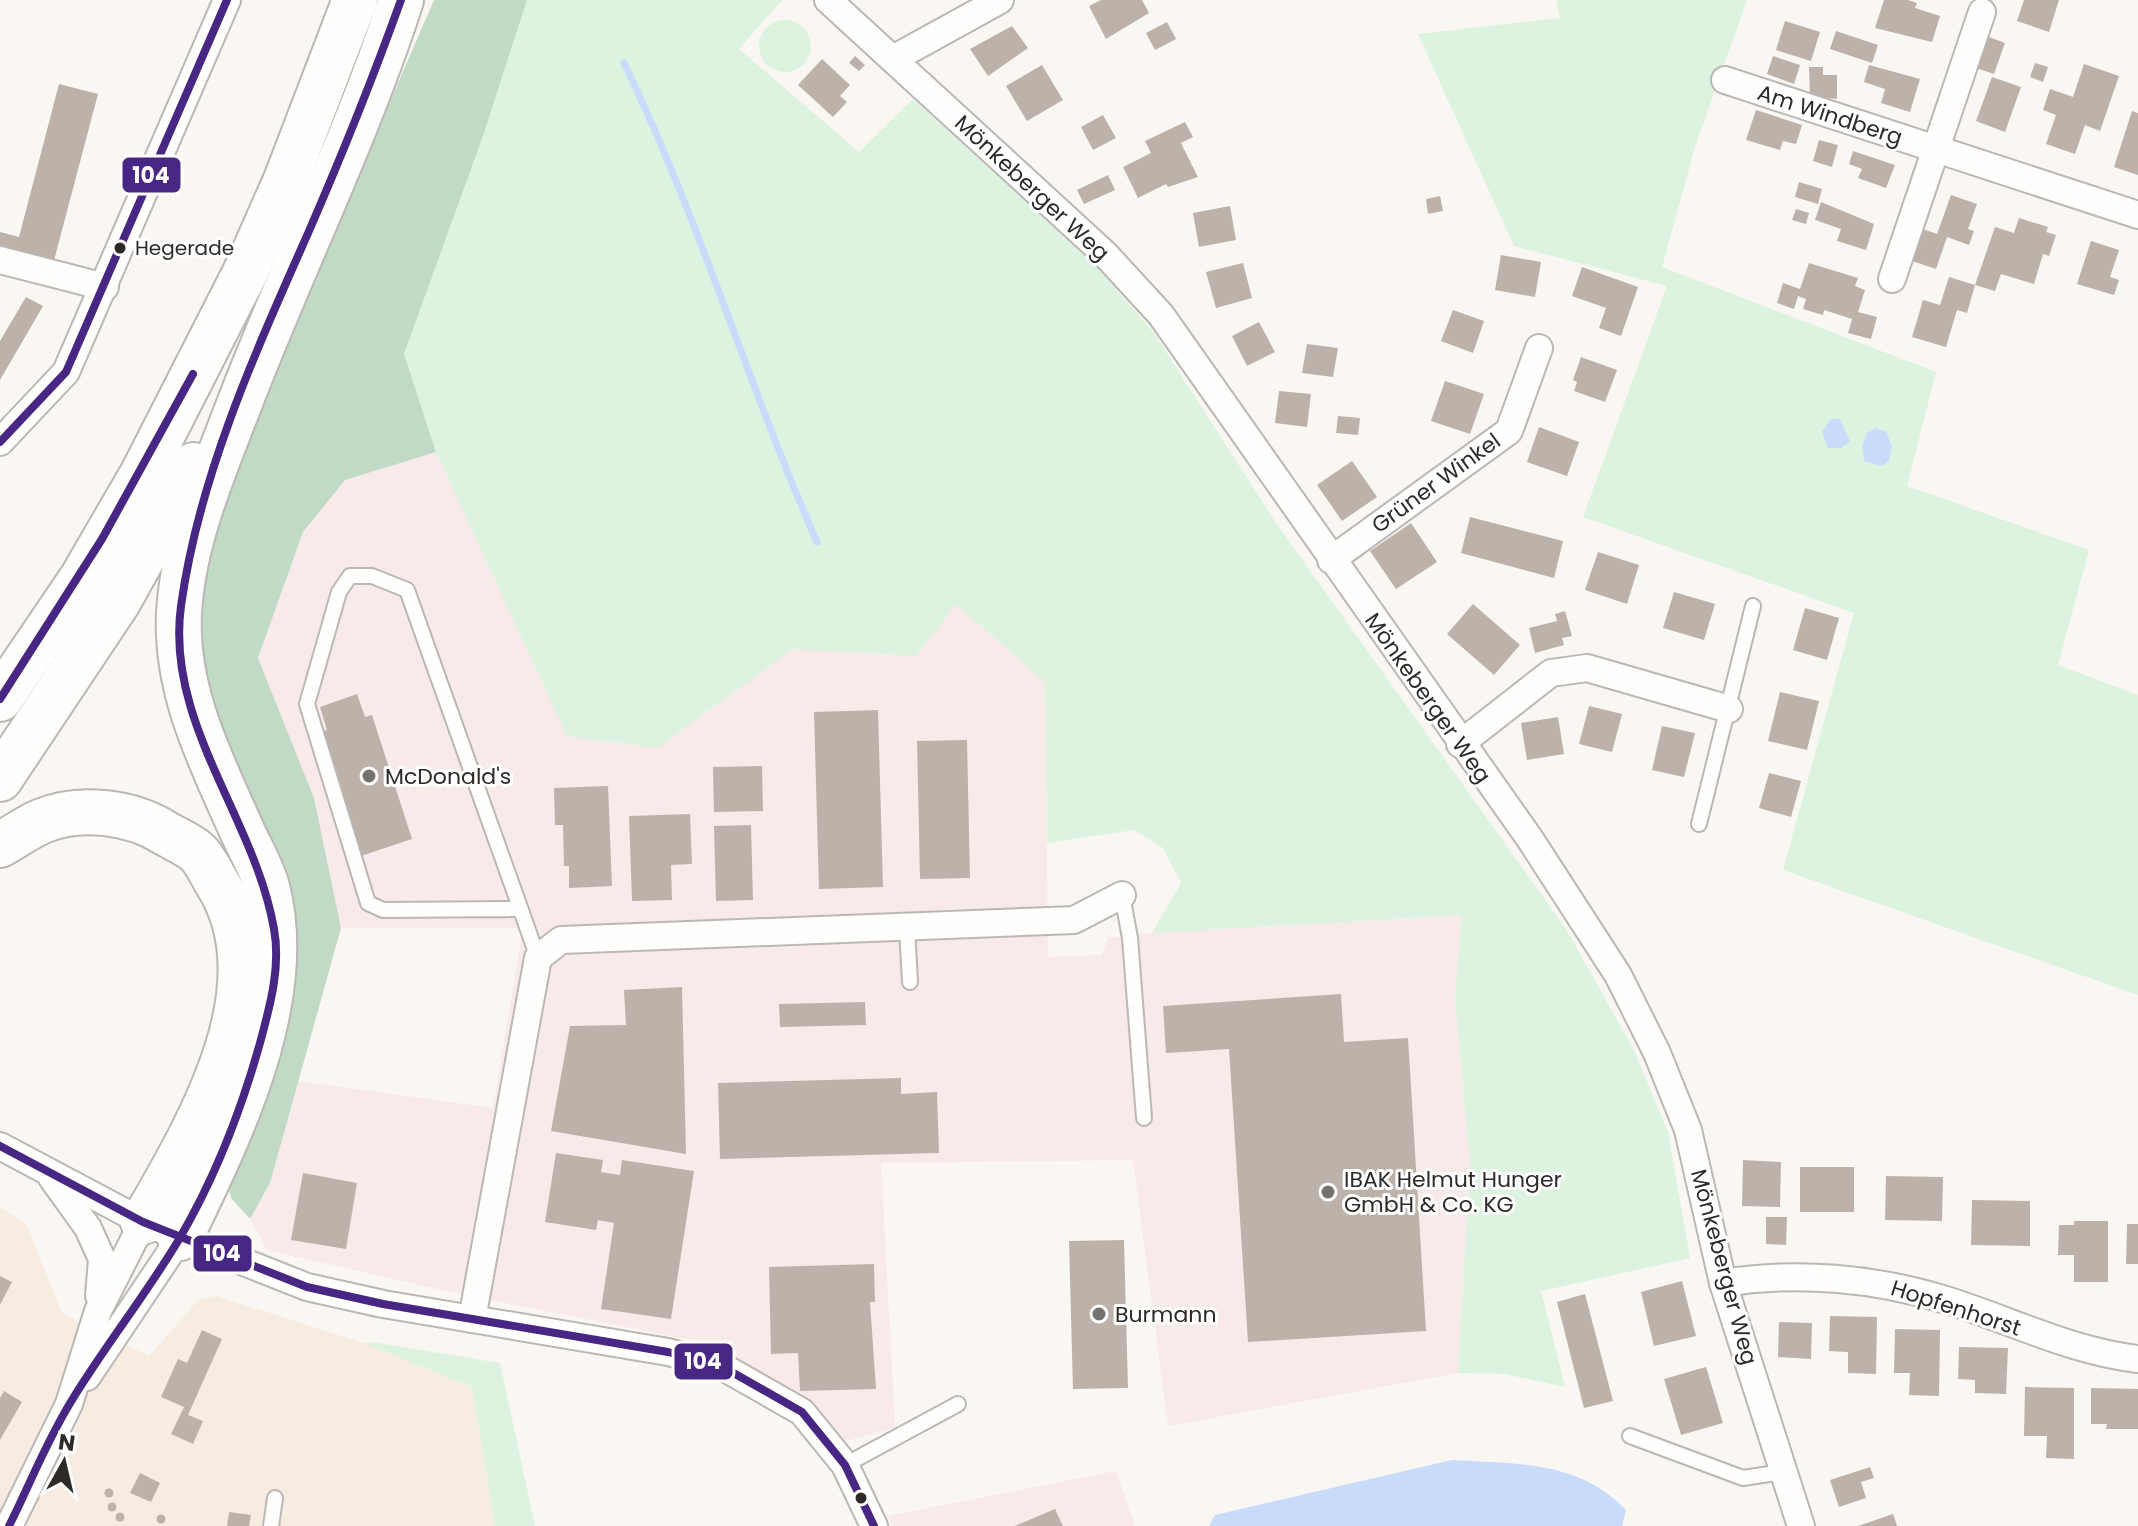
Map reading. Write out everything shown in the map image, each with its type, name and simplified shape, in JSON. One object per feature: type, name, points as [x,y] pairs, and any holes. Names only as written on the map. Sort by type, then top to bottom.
[{"type":"highway","points":[[0,699],[82,578],[143,473],[201,359],[286,180],[355,0]]},
{"type":"highway","points":[[162,1230],[212,1173],[251,1068],[273,987],[277,948],[266,886],[200,736],[183,674],[179,612],[198,512],[276,307],[331,185],[401,0]]},
{"type":"highway","points":[[0,779],[118,602],[276,307]]},
{"type":"highway","points":[[0,845],[45,820],[106,811],[149,823],[197,853],[227,899],[241,945],[241,985],[231,1036],[162,1230]]},
{"type":"street","points":[[0,442],[66,372],[227,0]]},
{"type":"street","points":[[893,59],[1000,0]]},
{"type":"street","name":"Mönkeberger Weg","points":[[831,2],[1105,254],[1161,315],[1556,877],[1618,975],[1657,1053],[1688,1130],[1723,1283],[1801,1526]]},
{"type":"street","points":[[1892,279],[1982,12]]},
{"type":"street","name":"Am Windberg","points":[[1725,80],[2138,215]]},
{"type":"street","points":[[0,260],[105,287]]},
{"type":"street","name":"Grüner Winkel","points":[[1331,560],[1509,431],[1539,348]]},
{"type":"street","points":[[1460,744],[1551,673],[1568,668],[1587,668],[1729,709]]},
{"type":"street","points":[[472,1319],[538,958],[561,940],[1074,920],[1122,895]]},
{"type":"street","points":[[0,1146],[162,1230],[319,1291],[668,1352],[723,1367],[802,1412],[845,1465],[874,1526]]},
{"type":"street","points":[[47,1172],[88,1228],[102,1259],[98,1311],[69,1404]]},
{"type":"street","points":[[98,1311],[162,1230]]},
{"type":"street","points":[[9,1523],[162,1230]]},
{"type":"street","name":"Hopfenhorst","points":[[1723,1283],[1759,1277],[1823,1277],[1883,1284],[1946,1300],[2048,1338],[2138,1359]]},
{"type":"lane","points":[[518,909],[383,910],[368,903],[307,704],[339,592],[350,576],[372,576],[407,590],[518,909],[538,958]]},
{"type":"lane","points":[[1699,824],[1753,606]]},
{"type":"lane","points":[[1122,895],[1130,938],[1144,1118]]},
{"type":"lane","points":[[907,928],[910,982]]},
{"type":"lane","points":[[845,1465],[958,1404]]},
{"type":"lane","points":[[1630,1436],[1743,1478],[1782,1472]]},
{"type":"lane","points":[[271,1526],[275,1498]]},
{"type":"shaded area","points":[[436,452],[567,736],[657,748],[793,649],[916,656],[956,604],[1045,682],[1048,957],[1102,955],[1108,938],[1152,933],[1462,915],[1455,997],[1470,1164],[1458,1373],[1168,1426],[1133,1160],[881,1163],[895,1428],[842,1442],[816,1409],[745,1364],[691,1340],[446,1291],[267,1250],[250,1219],[270,1183],[298,1081],[493,1108],[523,928],[341,928],[314,798],[258,658],[303,532],[345,479]]},
{"type":"shaded area","points":[[0,1207],[26,1224],[62,1313],[149,1356],[199,1299],[216,1296],[364,1343],[472,1387],[495,1526],[0,1526]]},
{"type":"shaded area","points":[[1116,1471],[1135,1526],[892,1526],[888,1516]]},
{"type":"green space","points":[[434,0],[527,0],[483,136],[404,354],[436,452],[345,480],[303,532],[258,658],[314,798],[341,928],[270,1183],[250,1219],[231,1198],[226,1177],[288,1010],[295,917],[275,846],[212,724],[193,594],[210,516]]},
{"type":"green space","points":[[527,0],[782,0],[739,49],[859,152],[913,99],[1096,266],[1154,333],[1276,523],[1566,929],[1633,1048],[1668,1132],[1690,1258],[1541,1291],[1565,1387],[1505,1374],[1458,1373],[1470,1164],[1455,997],[1462,915],[1152,933],[1181,883],[1163,848],[1135,830],[1047,843],[1045,682],[956,604],[916,656],[793,649],[657,748],[567,736],[436,452],[404,354],[483,136]]},
{"type":"green space","points":[[1556,0],[1747,0],[1695,147],[1662,267],[1936,372],[1907,486],[2089,550],[2058,665],[2138,695],[2138,995],[1783,870],[1854,613],[1583,517],[1667,286],[1514,246],[1418,34],[1560,18]]},
{"type":"green space","points":[[785,20],[803,28],[811,46],[803,64],[785,72],[767,64],[759,46],[767,28]]},
{"type":"green space","points":[[364,1343],[500,1363],[535,1526],[495,1526],[472,1387]]},
{"type":"water","points":[[1839,418],[1850,441],[1841,448],[1828,448],[1822,432],[1830,420]]},
{"type":"water","points":[[1876,428],[1886,432],[1892,446],[1889,461],[1882,466],[1864,461],[1862,447],[1867,433]]},
{"type":"water","points":[[1452,1460],[1523,1464],[1567,1473],[1588,1482],[1626,1510],[1622,1526],[1209,1526],[1215,1515]]},
{"type":"building","points":[[1101,0],[1142,0],[1149,13],[1106,39],[1089,6]]},
{"type":"building","points":[[1884,0],[1908,0],[1917,3],[1915,8],[1940,16],[1932,42],[1875,28]]},
{"type":"building","points":[[2024,0],[2059,0],[2049,32],[2017,21]]},
{"type":"building","points":[[1785,21],[1820,32],[1811,61],[1776,50]]},
{"type":"building","points":[[1167,22],[1176,39],[1155,50],[1146,33]]},
{"type":"building","points":[[1012,26],[1028,48],[988,76],[970,49]]},
{"type":"building","points":[[1836,31],[1878,45],[1872,63],[1830,49]]},
{"type":"building","points":[[1984,35],[2005,43],[1994,74],[1973,67]]},
{"type":"building","points":[[855,56],[865,65],[859,71],[849,63]]},
{"type":"building","points":[[1773,56],[1800,65],[1794,84],[1767,74]]},
{"type":"building","points":[[822,59],[850,85],[840,96],[847,102],[833,117],[798,85]]},
{"type":"building","points":[[2035,63],[2048,67],[2043,82],[2030,77]]},
{"type":"building","points":[[2084,64],[2119,76],[2100,131],[2085,125],[2075,154],[2046,144],[2056,115],[2043,110],[2050,89],[2073,97]]},
{"type":"building","points":[[1042,65],[1063,100],[1027,121],[1006,86]]},
{"type":"building","points":[[1869,65],[1920,79],[1910,112],[1881,103],[1885,89],[1864,82]]},
{"type":"building","points":[[1809,67],[1823,67],[1823,75],[1837,75],[1837,99],[1810,96]]},
{"type":"building","points":[[1992,77],[2021,87],[2005,132],[1976,121]]},
{"type":"building","points":[[59,84],[98,94],[52,268],[0,254],[0,232],[19,237]]},
{"type":"building","points":[[1756,110],[1802,125],[1796,144],[1783,141],[1780,150],[1746,140]]},
{"type":"building","points":[[2132,111],[2138,113],[2138,175],[2114,167]]},
{"type":"building","points":[[1103,115],[1116,138],[1093,150],[1081,127]]},
{"type":"building","points":[[1185,122],[1193,137],[1181,143],[1198,177],[1168,187],[1166,184],[1138,198],[1123,167],[1151,153],[1145,141]]},
{"type":"building","points":[[1819,140],[1838,145],[1832,167],[1813,161]]},
{"type":"building","points":[[1853,151],[1895,165],[1886,188],[1858,178],[1862,169],[1849,164]]},
{"type":"building","points":[[1108,175],[1115,190],[1084,204],[1077,190]]},
{"type":"building","points":[[1799,182],[1822,189],[1818,204],[1795,197]]},
{"type":"building","points":[[1951,195],[1977,204],[1968,229],[1974,231],[1969,245],[1947,237],[1936,269],[1909,260],[1920,228],[1937,234]]},
{"type":"building","points":[[1440,196],[1443,211],[1428,214],[1426,199]]},
{"type":"building","points":[[1821,202],[1874,224],[1866,250],[1837,241],[1841,229],[1815,220]]},
{"type":"building","points":[[1230,206],[1236,240],[1199,247],[1193,213]]},
{"type":"building","points":[[1796,209],[1809,213],[1806,224],[1792,220]]},
{"type":"building","points":[[2019,218],[2048,227],[2046,232],[2056,235],[2049,256],[2043,254],[2034,284],[2001,274],[1995,291],[1975,285],[1995,227],[2014,233]]},
{"type":"building","points":[[2091,241],[2119,250],[2110,277],[2119,280],[2114,295],[2077,284]]},
{"type":"building","points":[[1501,255],[1541,262],[1535,297],[1495,290]]},
{"type":"building","points":[[1243,263],[1252,298],[1216,308],[1206,272]]},
{"type":"building","points":[[1809,263],[1858,278],[1855,286],[1865,290],[1858,312],[1877,317],[1871,339],[1848,333],[1852,319],[1824,310],[1823,315],[1803,309],[1806,299],[1798,296],[1794,309],[1777,303],[1783,283],[1800,289]]},
{"type":"building","points":[[1582,267],[1638,287],[1621,336],[1599,328],[1606,308],[1572,296]]},
{"type":"building","points":[[1949,277],[1975,285],[1967,313],[1957,310],[1946,347],[1912,337],[1923,300],[1940,305]]},
{"type":"building","points":[[26,297],[43,306],[0,380],[0,341]]},
{"type":"building","points":[[1453,310],[1484,321],[1473,353],[1441,341]]},
{"type":"building","points":[[1259,322],[1275,352],[1247,366],[1232,336]]},
{"type":"building","points":[[1307,344],[1338,348],[1333,377],[1302,373]]},
{"type":"building","points":[[1581,357],[1617,370],[1605,402],[1574,391],[1577,382],[1573,380]]},
{"type":"building","points":[[1445,381],[1484,394],[1470,434],[1431,421]]},
{"type":"building","points":[[1279,391],[1311,394],[1307,427],[1275,423]]},
{"type":"building","points":[[1338,416],[1360,418],[1358,435],[1336,433]]},
{"type":"building","points":[[1539,427],[1579,442],[1567,476],[1527,462]]},
{"type":"building","points":[[1352,461],[1377,497],[1342,521],[1317,485]]},
{"type":"building","points":[[1470,517],[1563,541],[1554,578],[1461,553]]},
{"type":"building","points":[[1411,523],[1437,562],[1396,589],[1370,551]]},
{"type":"building","points":[[1598,552],[1639,565],[1627,604],[1585,590]]},
{"type":"building","points":[[1674,592],[1715,604],[1704,640],[1663,628]]},
{"type":"building","points":[[1473,604],[1520,645],[1494,675],[1447,634]]},
{"type":"building","points":[[1805,608],[1839,618],[1827,660],[1793,650]]},
{"type":"building","points":[[1565,611],[1572,636],[1562,638],[1564,645],[1535,653],[1529,628],[1557,621],[1555,614]]},
{"type":"building","points":[[1780,692],[1819,701],[1807,750],[1768,741]]},
{"type":"building","points":[[357,694],[365,717],[372,715],[412,839],[361,856],[321,732],[327,730],[320,707]]},
{"type":"building","points":[[1589,706],[1622,714],[1612,752],[1579,744]]},
{"type":"building","points":[[878,710],[883,887],[819,889],[814,712]]},
{"type":"building","points":[[1558,717],[1564,754],[1527,760],[1521,723]]},
{"type":"building","points":[[1662,726],[1695,733],[1684,777],[1652,770]]},
{"type":"building","points":[[967,740],[970,878],[920,879],[917,741]]},
{"type":"building","points":[[762,766],[763,811],[714,812],[713,767]]},
{"type":"building","points":[[1769,773],[1801,781],[1791,817],[1759,808]]},
{"type":"building","points":[[608,786],[612,886],[569,888],[569,866],[564,866],[563,825],[555,825],[554,788]]},
{"type":"building","points":[[690,814],[692,864],[671,865],[672,900],[632,901],[629,816]]},
{"type":"building","points":[[751,825],[753,900],[716,901],[714,826]]},
{"type":"building","points":[[682,987],[686,1154],[551,1131],[570,1026],[626,1025],[624,990]]},
{"type":"building","name":"IBAK Helmut Hunger GmbH & Co. KG","points":[[1341,994],[1344,1042],[1408,1038],[1426,1331],[1248,1342],[1229,1049],[1166,1053],[1163,1006]]},
{"type":"building","points":[[865,1002],[866,1025],[780,1027],[779,1004]]},
{"type":"building","points":[[901,1078],[901,1094],[937,1092],[939,1153],[720,1159],[718,1083]]},
{"type":"building","points":[[556,1153],[603,1160],[601,1172],[620,1175],[622,1160],[694,1171],[671,1319],[601,1309],[614,1223],[598,1220],[596,1230],[545,1222]]},
{"type":"building","points":[[1743,1160],[1781,1162],[1780,1207],[1742,1206]]},
{"type":"building","points":[[1800,1167],[1854,1167],[1854,1212],[1800,1212]]},
{"type":"building","points":[[303,1173],[357,1183],[346,1249],[291,1240]]},
{"type":"building","points":[[1886,1176],[1943,1177],[1942,1221],[1885,1220]]},
{"type":"building","points":[[1972,1200],[2030,1201],[2030,1246],[1971,1245]]},
{"type":"building","points":[[1766,1217],[1787,1217],[1786,1245],[1766,1244]]},
{"type":"building","points":[[2074,1221],[2108,1221],[2108,1282],[2074,1282],[2074,1255],[2058,1255],[2059,1225],[2074,1225]]},
{"type":"building","points":[[2127,1224],[2138,1224],[2138,1264],[2126,1264]]},
{"type":"building","name":"Burmann","points":[[1124,1240],[1128,1388],[1073,1389],[1069,1241]]},
{"type":"building","points":[[874,1264],[875,1302],[870,1302],[876,1389],[800,1391],[798,1353],[771,1354],[769,1267]]},
{"type":"building","points":[[0,1276],[12,1282],[0,1305]]},
{"type":"building","points":[[1682,1281],[1696,1336],[1654,1346],[1641,1292]]},
{"type":"building","points":[[1585,1294],[1613,1401],[1584,1408],[1557,1302]]},
{"type":"building","points":[[1830,1316],[1877,1317],[1876,1374],[1848,1373],[1848,1352],[1829,1351]]},
{"type":"building","points":[[1779,1322],[1812,1323],[1811,1359],[1778,1357]]},
{"type":"building","points":[[1895,1329],[1940,1330],[1939,1396],[1909,1395],[1910,1373],[1894,1373]]},
{"type":"building","points":[[202,1330],[222,1339],[188,1415],[203,1421],[193,1444],[171,1434],[184,1407],[161,1397],[178,1359],[187,1363]]},
{"type":"building","points":[[1959,1347],[2008,1348],[2006,1394],[1975,1393],[1975,1380],[1958,1379]]},
{"type":"building","points":[[1706,1367],[1723,1423],[1681,1435],[1664,1379]]},
{"type":"building","points":[[2025,1387],[2074,1388],[2074,1459],[2046,1458],[2047,1436],[2024,1436]]},
{"type":"building","points":[[2091,1388],[2138,1389],[2138,1429],[2106,1429],[2107,1424],[2091,1424]]},
{"type":"building","points":[[4,1391],[22,1402],[0,1440],[0,1398]]},
{"type":"building","points":[[1870,1467],[1874,1478],[1861,1482],[1866,1498],[1839,1507],[1830,1480]]},
{"type":"building","points":[[140,1473],[160,1483],[151,1502],[130,1493]]},
{"type":"building","points":[[109,1488],[114,1493],[109,1498],[104,1493]]},
{"type":"building","points":[[112,1502],[117,1507],[112,1512],[107,1507]]},
{"type":"building","points":[[1055,1509],[1063,1526],[1015,1526]]},
{"type":"building","points":[[229,1512],[251,1515],[249,1526],[227,1526]]},
{"type":"building","points":[[120,1513],[124,1517],[120,1521],[116,1517]]},
{"type":"building","points":[[161,1514],[166,1519],[161,1524],[156,1519]]},
{"type":"building","points":[[1893,1514],[1897,1526],[1858,1526]]},
{"type":"waterway","points":[[624,63],[676,181],[817,542]]},
{"type":"transit line","name":"104","points":[[0,442],[66,372],[227,0]]},
{"type":"transit line","name":"104","points":[[9,1526],[63,1415],[191,1218],[235,1119],[267,1015],[275,972],[274,929],[264,888],[198,730],[186,690],[180,649],[181,606],[201,509],[232,414],[345,145],[401,0]]},
{"type":"transit line","name":"104","points":[[0,699],[102,539],[193,374]]},
{"type":"transit line","name":"104","points":[[0,1146],[143,1222],[307,1287],[383,1304],[668,1352],[723,1367],[802,1412],[845,1465],[874,1526]]},
{"type":"place","name":"Hegerade","points":[[120,248]]},
{"type":"place","name":"McDonald's","points":[[369,776]]},
{"type":"place","name":"IBAK Helmut Hunger GmbH & Co. KG","points":[[1328,1192]]},
{"type":"place","name":"Burmann","points":[[1099,1314]]}]
